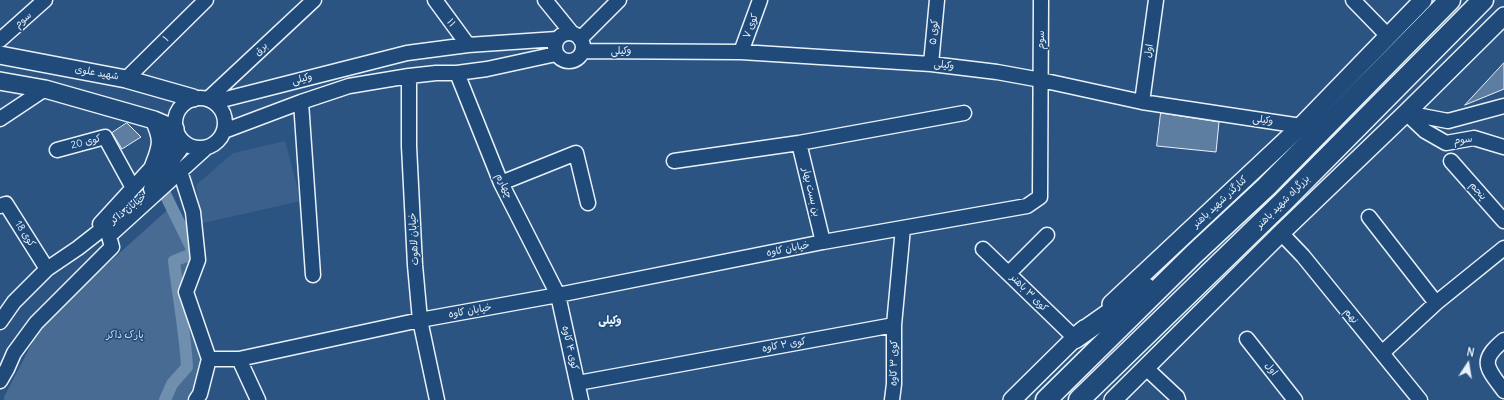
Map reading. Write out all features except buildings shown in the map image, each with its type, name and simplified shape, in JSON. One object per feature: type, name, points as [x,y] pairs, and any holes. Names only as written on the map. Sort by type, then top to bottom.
[{"type":"highway","points":[[1046,400],[1194,254],[1266,187],[1450,0]]},
{"type":"highway","name":"بزرگراه شهید باهنر","points":[[1082,397],[1284,202],[1483,0]]},
{"type":"highway","points":[[1075,338],[1194,254]]},
{"type":"main road","name":"کنارگذر شهید باهنر","points":[[1012,400],[1075,338],[1301,126],[1423,0]]},
{"type":"main road","points":[[1113,400],[1281,233],[1504,16]]},
{"type":"main road","name":"شهید علوی","points":[[0,55],[126,78],[205,99]]},
{"type":"main road","points":[[0,81],[44,88],[154,120],[179,136]]},
{"type":"main road","points":[[154,120],[161,134],[160,150],[154,165]]},
{"type":"street","name":"سوم","points":[[0,40],[45,0]]},
{"type":"street","name":"۱","points":[[126,78],[206,0]]},
{"type":"street","name":"برق","points":[[205,99],[314,0]]},
{"type":"street","name":"۱۱","points":[[435,0],[468,46]]},
{"type":"street","points":[[545,0],[578,41],[578,58],[571,61],[562,60],[556,54],[554,46],[556,39],[563,33],[578,41]]},
{"type":"street","points":[[578,41],[619,0]]},
{"type":"street","name":"کوی ۷","points":[[741,52],[760,0]]},
{"type":"street","name":"کوی ۵","points":[[931,64],[937,0]]},
{"type":"street","name":"سوم","points":[[1041,0],[1041,80]]},
{"type":"street","name":"اول","points":[[1142,102],[1156,0]]},
{"type":"street","points":[[1353,0],[1388,36]]},
{"type":"street","name":"وکیلی","points":[[205,99],[407,53],[468,46],[556,39]]},
{"type":"street","name":"وکیلی","points":[[578,41],[931,64],[997,72],[1142,102],[1301,126]]},
{"type":"street","name":"وکیلی","points":[[224,131],[301,102],[349,86],[409,76],[436,73],[457,73],[487,69],[556,54]]},
{"type":"street","name":"چهارم","points":[[457,73],[501,183],[558,296]]},
{"type":"street","name":"خیابان لاهوت","points":[[409,76],[409,146],[415,265],[420,320],[437,400]]},
{"type":"street","name":"خیابان کاوه","points":[[209,359],[239,359],[420,320],[558,296],[823,242],[1027,206],[1040,197],[1041,80]]},
{"type":"street","points":[[0,119],[44,88]]},
{"type":"street","points":[[205,99],[220,107],[224,115],[224,131],[214,144],[207,147],[192,147],[179,136],[174,121],[176,113],[180,106],[186,101],[205,99]]},
{"type":"street","points":[[301,102],[313,275]]},
{"type":"street","points":[[1406,113],[1448,120],[1504,106]]},
{"type":"street","points":[[674,161],[799,143],[964,113]]},
{"type":"street","name":"سوم","points":[[1406,113],[1425,131],[1446,143],[1474,138],[1504,147]]},
{"type":"street","name":"خیابان ذاکر","points":[[78,248],[179,136]]},
{"type":"street","name":"خیابان ذاکر","points":[[0,322],[14,302],[47,269],[78,248],[148,194],[179,136]]},
{"type":"street","name":"کوی 20","points":[[57,150],[105,137],[133,188]]},
{"type":"street","name":"بن بست بهار","points":[[799,143],[823,242]]},
{"type":"street","points":[[0,381],[14,354],[36,323],[112,247],[109,236],[207,147]]},
{"type":"street","points":[[501,183],[576,153],[588,203]]},
{"type":"street","name":"پنجم","points":[[1451,161],[1504,221]]},
{"type":"street","points":[[180,171],[193,212],[198,260],[186,292],[209,359],[200,394],[196,400]]},
{"type":"street","name":"کوی 18","points":[[0,206],[6,204],[47,269]]},
{"type":"street","points":[[1369,217],[1436,303]]},
{"type":"street","points":[[894,325],[902,228]]},
{"type":"street","name":"نهم","points":[[1281,233],[1303,256],[1420,400]]},
{"type":"street","points":[[1009,273],[1047,235]]},
{"type":"street","points":[[1382,353],[1436,303],[1504,248]]},
{"type":"street","name":"کوی ۳ باهنر","points":[[983,250],[1009,273],[1075,338]]},
{"type":"street","name":"کوی ۴ کاوه","points":[[558,296],[581,400]]},
{"type":"street","name":"کوی ۲ کاوه","points":[[578,383],[894,325]]},
{"type":"street","name":"کوی ۳ کاوه","points":[[892,400],[894,384],[894,325]]},
{"type":"street","name":"اول","points":[[1247,339],[1288,398]]},
{"type":"street","points":[[1504,340],[1493,349],[1487,360],[1488,369],[1504,391]]},
{"type":"street","points":[[239,359],[258,400]]},
{"type":"street","points":[[1146,368],[1178,400]]},
{"type":"shaded area","points":[[285,141],[301,201],[203,223],[196,185],[233,153]]},
{"type":"green space","name":"پارک ذاکر","points":[[175,203],[188,228],[192,257],[181,287],[181,302],[204,356],[202,375],[188,400],[4,400],[4,397],[43,322]]},
{"type":"waterway","points":[[165,194],[194,253],[174,261],[187,367],[172,384],[165,400]]},
{"type":"district","name":"وکیلی","points":[[610,321]]}]
